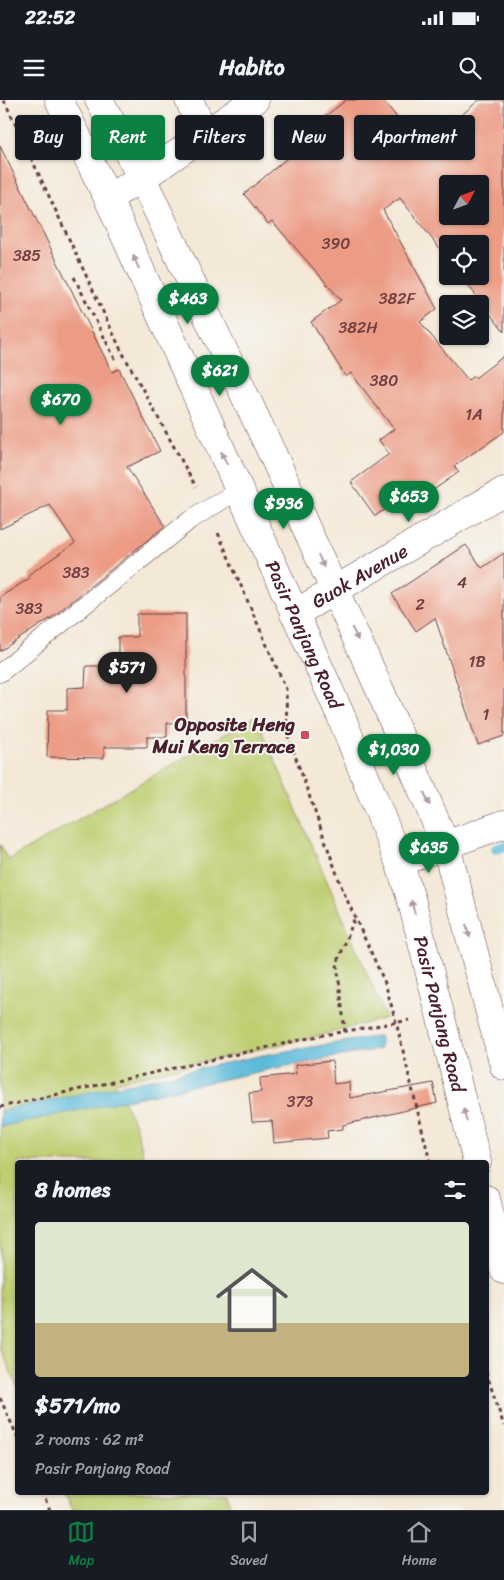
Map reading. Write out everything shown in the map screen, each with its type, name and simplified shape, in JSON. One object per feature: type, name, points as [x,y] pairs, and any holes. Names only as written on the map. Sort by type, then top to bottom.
[{"type":"main road","name":"Pasir Panjang Road","points":[[59,100],[108,198],[341,716],[412,902],[476,1160]]},
{"type":"main road","points":[[99,100],[142,178],[272,453],[380,690],[446,846],[504,1066]]},
{"type":"main road","points":[[189,100],[196,115]]},
{"type":"main road","points":[[234,115],[255,100]]},
{"type":"main road","points":[[108,198],[175,155]]},
{"type":"main road","name":"Guok Avenue","points":[[294,614],[504,491]]},
{"type":"main road","points":[[398,862],[504,824]]},
{"type":"main road","points":[[489,1210],[504,1270]]},
{"type":"lane","points":[[0,674],[190,520],[239,490]]},
{"type":"path","points":[[4,100],[120,348],[208,510],[286,689],[287,733],[343,891],[385,983],[430,1160]]},
{"type":"path","points":[[74,277],[115,360]]},
{"type":"path","points":[[345,1032],[337,964],[355,918]]},
{"type":"path","points":[[0,1107],[299,1040],[396,1022]]},
{"type":"path","points":[[489,1381],[504,1426]]},
{"type":"path","points":[[0,1398],[15,1431]]},
{"type":"path","points":[[43,1495],[50,1510]]},
{"type":"green space","points":[[256,716],[386,1018],[318,1036],[115,1082],[135,1125],[144,1160],[15,1160],[15,1382],[0,1347],[0,844],[8,860]]},
{"type":"green space","points":[[65,1495],[227,1495],[231,1510],[72,1510]]},
{"type":"water","points":[[380,1036],[380,1049],[271,1069],[0,1127],[0,1111],[268,1054]]},
{"type":"building","points":[[346,100],[383,100],[395,115],[354,115],[354,160],[475,160],[475,115],[462,115],[479,100],[504,100],[504,332],[489,312],[489,295],[476,295],[468,285],[489,285],[489,235],[439,235],[439,248],[400,198],[383,210],[437,309],[420,322],[468,380],[474,376],[475,378],[504,356],[504,432],[454,466],[459,472],[422,498],[415,489],[375,516],[351,482],[389,454],[379,440],[394,429],[351,373],[346,377],[311,322],[341,300],[272,221],[268,224],[244,194],[285,160],[344,160],[344,115],[327,115]]},
{"type":"building","points":[[0,146],[112,372],[119,369],[160,451],[127,467],[165,526],[51,618],[0,651],[0,597],[30,578],[28,575],[75,543],[50,505],[0,529]]},
{"type":"building","points":[[466,545],[482,568],[504,553],[504,736],[478,745],[435,618],[416,631],[392,594]]},
{"type":"building","points":[[137,614],[186,614],[186,723],[167,723],[167,737],[147,737],[147,747],[104,747],[104,758],[47,757],[48,710],[67,710],[67,688],[85,687],[86,666],[118,666],[118,637],[137,637]]},
{"type":"building","points":[[332,1061],[334,1084],[349,1082],[350,1098],[433,1083],[437,1103],[343,1125],[343,1129],[327,1131],[328,1138],[274,1143],[272,1121],[252,1122],[249,1093],[261,1092],[260,1078],[296,1074],[295,1065]]},
{"type":"waterway","points":[[496,849],[504,846]]},
{"type":"place","name":"Opposite Heng Mui Keng Terrace","points":[[305,735]]}]
